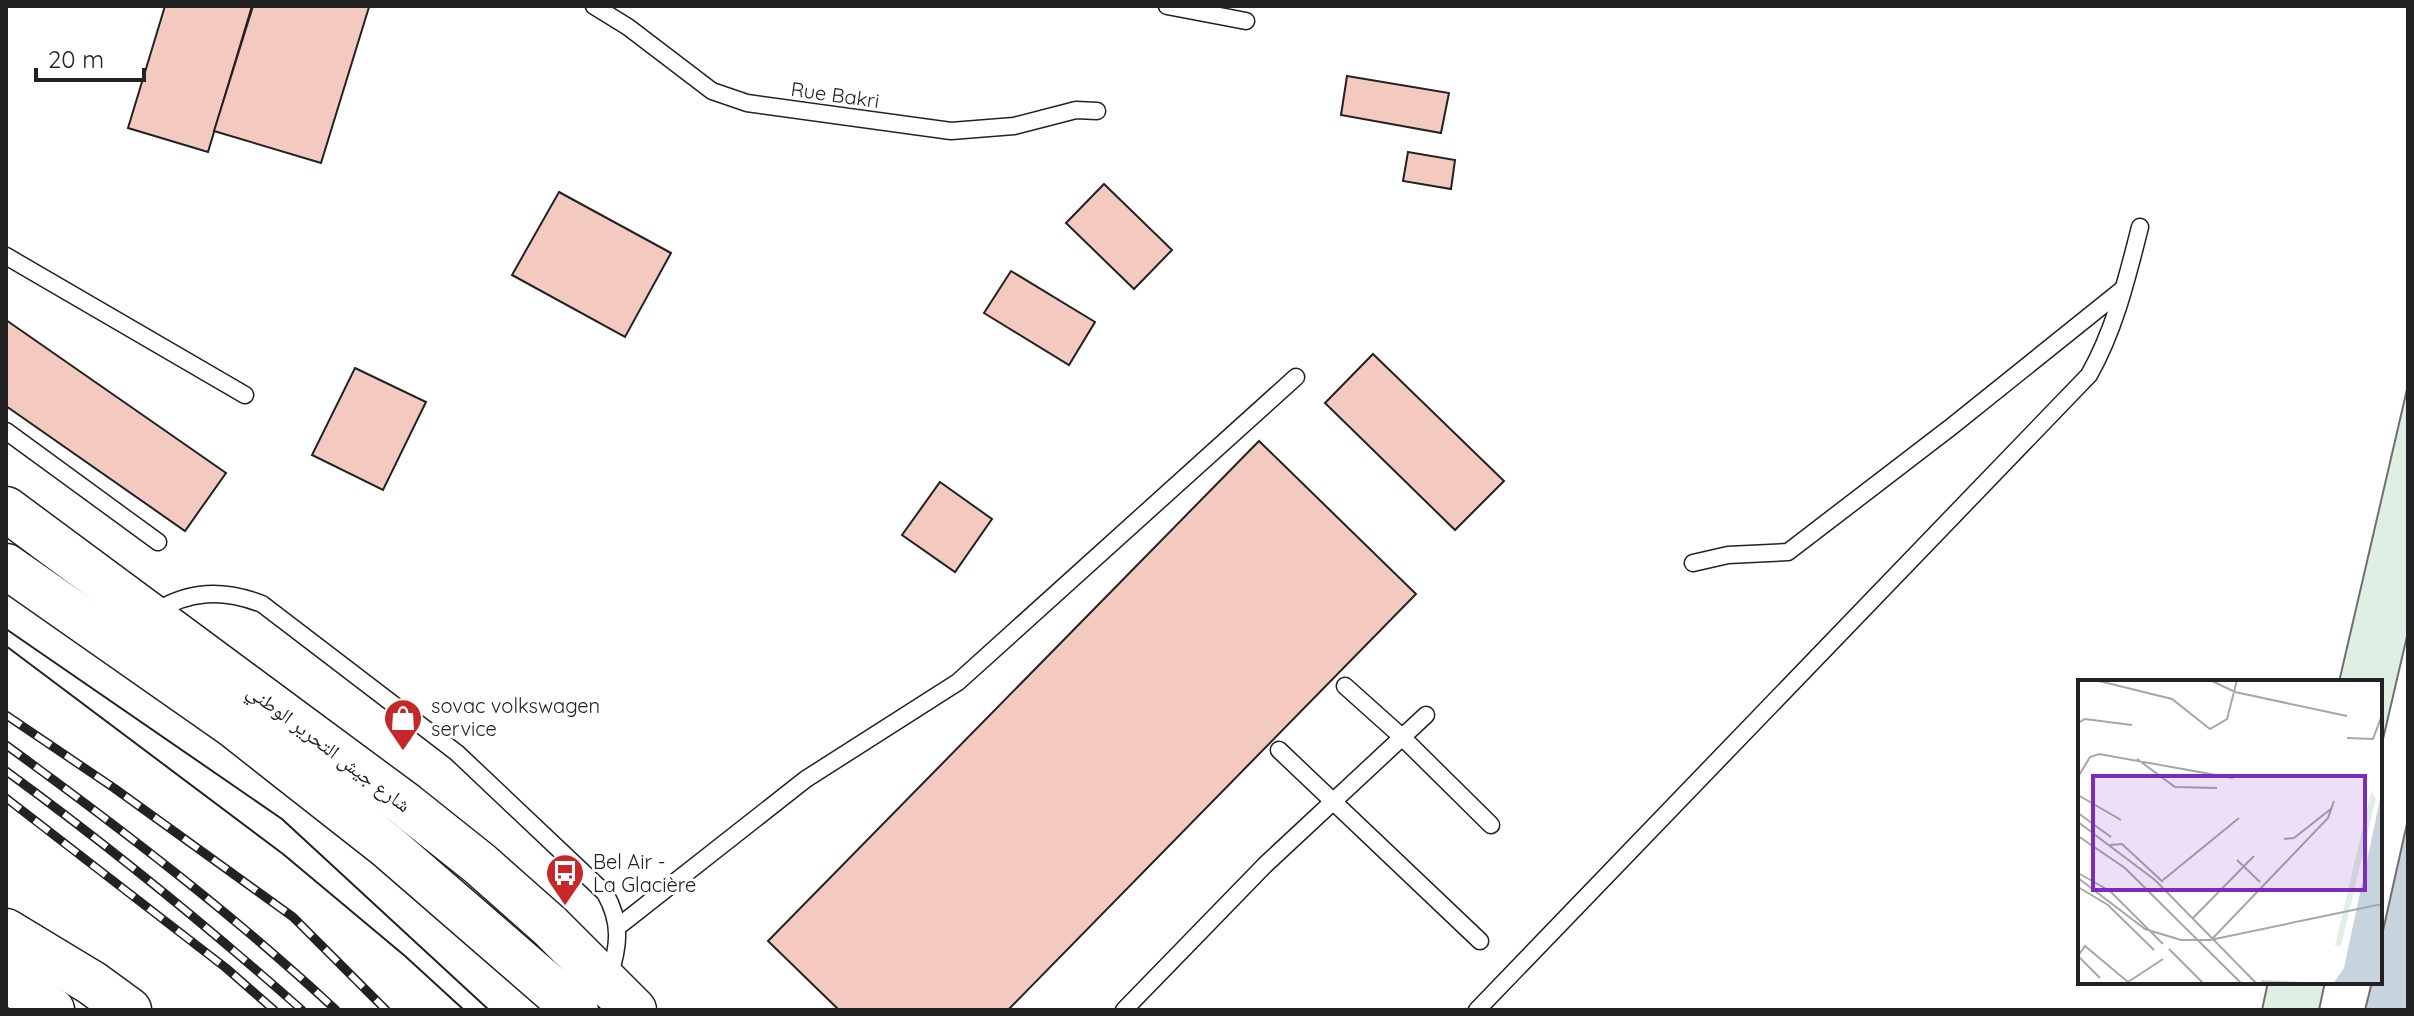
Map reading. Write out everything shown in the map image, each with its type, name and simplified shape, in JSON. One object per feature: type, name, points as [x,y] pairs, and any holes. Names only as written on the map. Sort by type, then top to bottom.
[{"type":"main road","name":"شارع جيش التحرير الوطني","points":[[6,509],[431,825],[550,926],[606,1001]]},
{"type":"main road","name":"شارع جيش التحرير الوطني","points":[[6,566],[233,725],[387,846],[606,1001]]},
{"type":"main road","points":[[6,931],[92,983],[129,1010]]},
{"type":"main road","points":[[6,979],[52,1010]]},
{"type":"lane","name":"Rue Bakri","points":[[594,6],[628,27],[704,86],[747,103],[951,131],[1014,126],[1076,110],[1097,111]]},
{"type":"lane","points":[[1167,6],[1246,21]]},
{"type":"lane","points":[[1477,1010],[2089,375],[2103,347],[2124,287],[2140,227]]},
{"type":"lane","points":[[6,256],[245,395]]},
{"type":"lane","points":[[1693,563],[1728,555],[1788,552],[1951,427],[2124,287]]},
{"type":"lane","points":[[619,926],[806,779],[958,682],[1296,377]]},
{"type":"lane","points":[[6,431],[158,542]]},
{"type":"lane","points":[[149,616],[169,603],[192,595],[216,592],[239,595],[262,604],[457,753],[605,893],[619,926],[606,1001]]},
{"type":"lane","points":[[1345,686],[1491,825]]},
{"type":"lane","points":[[1124,1010],[1265,865],[1426,715]]},
{"type":"lane","points":[[1279,750],[1480,941]]},
{"type":"green space","points":[[2408,385],[2408,632],[2382,743],[2382,680],[2339,680]]},
{"type":"green space","points":[[2268,984],[2325,984],[2319,1010],[2262,1010]]},
{"type":"shaded area","points":[[2408,819],[2408,1010],[2365,1010],[2372,984],[2382,984],[2382,935]]},
{"type":"building","points":[[165,6],[252,6],[208,152],[128,128]]},
{"type":"building","points":[[253,6],[369,7],[321,163],[214,131]]},
{"type":"building","points":[[1347,76],[1449,93],[1441,133],[1341,115]]},
{"type":"building","points":[[1408,152],[1455,160],[1451,189],[1403,181]]},
{"type":"building","points":[[1104,184],[1172,250],[1134,289],[1066,223]]},
{"type":"building","points":[[559,192],[671,253],[625,337],[512,275]]},
{"type":"building","points":[[1011,271],[1095,322],[1069,365],[984,313]]},
{"type":"building","points":[[6,320],[226,473],[185,531],[6,406]]},
{"type":"building","points":[[1373,354],[1504,481],[1455,530],[1325,403]]},
{"type":"building","points":[[355,368],[426,402],[383,490],[312,455]]},
{"type":"building","points":[[1259,441],[1416,594],[1008,1010],[839,1010],[768,941]]},
{"type":"building","points":[[940,482],[992,519],[955,572],[902,535]]},
{"type":"tram line","points":[[6,629],[282,819],[489,1010]]},
{"type":"tram line","points":[[6,646],[283,854],[464,1010]]},
{"type":"railway","points":[[6,715],[114,788],[293,917],[386,1010]]},
{"type":"railway","points":[[6,745],[175,873],[336,1010]]},
{"type":"railway","points":[[6,771],[157,887],[302,1010]]},
{"type":"railway","points":[[6,798],[226,968],[274,1010]]},
{"type":"place","name":"sovac volkswagen service","points":[[403,752]]},
{"type":"place","name":"Bel Air - La Glacière","points":[[565,907]]}]
